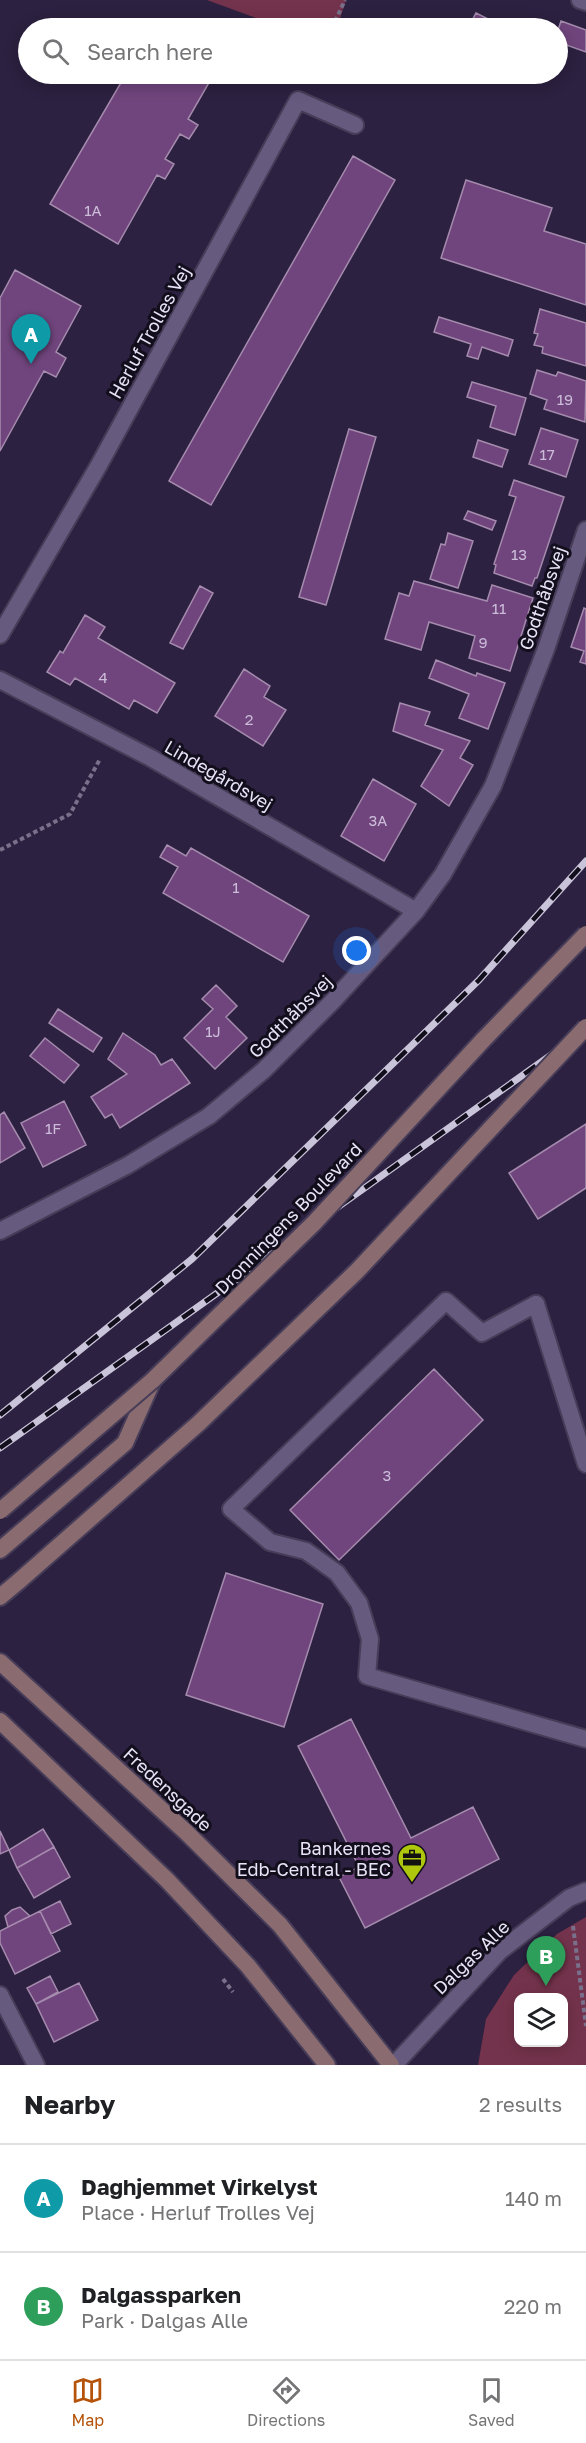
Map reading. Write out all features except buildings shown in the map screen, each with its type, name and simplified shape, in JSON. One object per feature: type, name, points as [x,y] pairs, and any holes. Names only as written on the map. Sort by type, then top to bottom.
[{"type":"main road","name":"Dronningens Boulevard","points":[[0,1511],[153,1380],[314,1223],[484,1039],[586,934]]},
{"type":"main road","points":[[0,1597],[199,1423],[357,1271],[586,1027]]},
{"type":"main road","points":[[0,1550],[125,1443],[153,1380]]},
{"type":"main road","name":"Fredensgade","points":[[0,1662],[186,1832],[280,1925],[392,2065]]},
{"type":"main road","points":[[2,1724],[167,1880],[232,1948],[327,2065]]},
{"type":"street","points":[[580,0],[586,2]]},
{"type":"street","name":"Herluf Trolles Vej","points":[[0,635],[99,465],[298,100],[355,125]]},
{"type":"street","name":"Godthåbsvej","points":[[0,1231],[128,1165],[209,1116],[264,1070],[332,1002],[416,910],[443,874],[493,786],[546,649],[586,530]]},
{"type":"street","name":"Lindegårdsvej","points":[[0,680],[152,758],[416,910]]},
{"type":"street","points":[[586,1464],[536,1304],[482,1333],[446,1301],[231,1509],[270,1542],[306,1551],[337,1572],[359,1603],[370,1639],[367,1676],[586,1739]]},
{"type":"street","name":"Dalgas Alle","points":[[392,2065],[500,1951],[569,1898],[586,1891]]},
{"type":"street","points":[[0,1995],[36,2065]]},
{"type":"path","points":[[337,18],[345,0]]},
{"type":"path","points":[[0,850],[70,814],[111,737]]},
{"type":"path","points":[[569,1898],[586,2026]]},
{"type":"path","points":[[221,1977],[237,1995]]},
{"type":"shaded area","points":[[207,0],[346,0],[340,18],[256,18]]},
{"type":"shaded area","points":[[586,1917],[586,2065],[478,2065],[486,2019],[514,1975],[557,1934]]},
{"type":"railway","points":[[0,1415],[192,1259],[479,980],[586,861]]},
{"type":"railway","points":[[0,1448],[586,1030]]},
{"type":"place","name":"Daghjemmet Virkelyst","points":[[31,364]]},
{"type":"place","name":"Bankernes Edb-Central - BEC","points":[[412,1884]]},
{"type":"place","name":"Dalgassparken","points":[[546,1986]]}]
